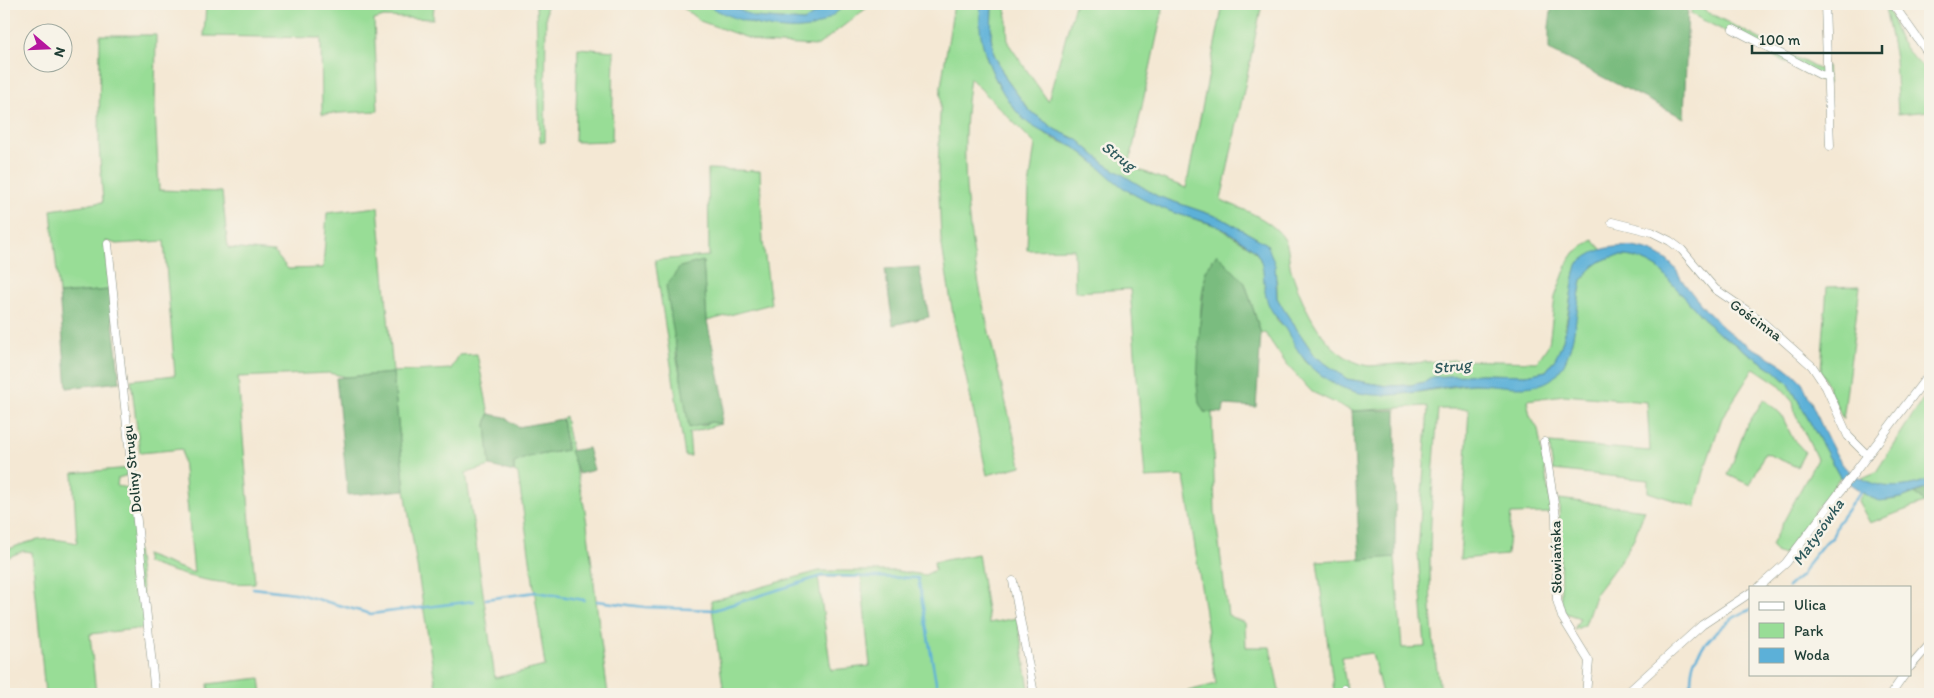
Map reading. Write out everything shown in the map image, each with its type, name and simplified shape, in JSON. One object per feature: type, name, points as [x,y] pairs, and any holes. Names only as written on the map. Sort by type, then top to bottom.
[{"type":"street","points":[[1825,4],[1830,146]]},
{"type":"street","points":[[1893,4],[1930,56]]},
{"type":"street","points":[[1733,29],[1821,74],[1829,76]]},
{"type":"street","name":"Gościnna","points":[[1612,222],[1652,232],[1670,241],[1682,250],[1714,289],[1759,319],[1805,360],[1819,375],[1848,436],[1865,458]]},
{"type":"street","name":"Doliny Strugu","points":[[108,244],[155,694]]},
{"type":"street","points":[[1760,586],[1786,562],[1930,373]]},
{"type":"street","name":"Słowiańska","points":[[1544,442],[1556,516],[1557,600],[1562,617],[1588,661],[1586,694]]},
{"type":"street","points":[[1013,581],[1034,694]]},
{"type":"street","points":[[1626,694],[1702,625],[1749,594]]},
{"type":"street","points":[[1912,665],[1930,644]]},
{"type":"street","points":[[1891,694],[1904,676]]},
{"type":"green space","points":[[206,4],[434,4],[433,19],[384,17],[374,20],[378,111],[322,114],[321,38],[204,36]]},
{"type":"green space","points":[[536,4],[546,4],[545,142],[540,142]]},
{"type":"green space","points":[[682,4],[705,4],[753,24],[800,29],[819,24],[847,4],[872,4],[817,46],[762,43],[700,21],[682,7]]},
{"type":"green space","points":[[725,4],[831,4],[804,21],[755,17]]},
{"type":"green space","points":[[954,4],[982,4],[980,16],[985,54],[996,80],[1019,114],[1026,121],[1052,138],[1076,148],[1131,193],[1172,212],[1217,226],[1252,248],[1259,257],[1264,269],[1264,281],[1277,320],[1285,327],[1305,361],[1321,375],[1352,391],[1364,393],[1412,393],[1472,384],[1534,385],[1571,344],[1582,280],[1590,270],[1608,258],[1627,256],[1638,258],[1659,269],[1714,330],[1775,371],[1789,384],[1840,477],[1783,555],[1776,552],[1771,545],[1817,459],[1795,413],[1793,401],[1778,384],[1754,368],[1722,418],[1706,465],[1695,507],[1648,492],[1648,480],[1553,470],[1549,443],[1650,451],[1647,402],[1564,395],[1527,400],[1530,416],[1538,429],[1552,513],[1511,514],[1507,555],[1460,559],[1469,409],[1438,409],[1431,516],[1430,588],[1435,659],[1441,694],[1382,694],[1372,653],[1341,657],[1347,690],[1335,694],[1324,694],[1334,692],[1317,561],[1395,557],[1402,648],[1425,647],[1418,553],[1428,408],[1425,406],[1352,411],[1312,392],[1287,365],[1265,333],[1261,334],[1245,283],[1212,259],[1202,293],[1200,334],[1204,412],[1212,413],[1215,512],[1228,615],[1245,623],[1246,647],[1270,647],[1280,694],[1176,694],[1216,684],[1184,476],[1145,478],[1130,289],[1075,292],[1074,249],[1027,250],[1029,188],[1035,144],[970,78],[965,127],[965,176],[970,225],[977,274],[987,322],[1021,466],[987,475],[954,321],[941,239],[938,170],[941,86]]},
{"type":"green space","points":[[992,4],[1006,4],[1008,43],[1048,101],[1075,4],[1164,4],[1129,166],[1186,188],[1223,4],[1262,4],[1221,200],[1263,219],[1283,237],[1288,249],[1291,270],[1302,300],[1318,329],[1328,342],[1340,353],[1354,361],[1369,366],[1455,360],[1537,362],[1549,344],[1555,297],[1568,262],[1575,252],[1593,240],[1602,250],[1581,261],[1575,272],[1563,340],[1558,355],[1546,371],[1526,375],[1481,374],[1433,377],[1425,382],[1410,385],[1387,386],[1347,379],[1315,356],[1277,298],[1277,283],[1267,244],[1221,218],[1157,196],[1105,164],[1078,140],[1056,130],[1029,110],[1006,79],[994,54],[991,37]]},
{"type":"green space","points":[[1552,4],[1688,4],[1684,118],[1549,50]]},
{"type":"green space","points":[[1692,4],[1818,69],[1827,66],[1828,84],[1691,14]]},
{"type":"green space","points":[[1885,7],[1892,17],[1898,36],[1906,48],[1930,74],[1930,111],[1898,114],[1895,58]]},
{"type":"green space","points":[[100,35],[156,35],[155,108],[159,190],[222,192],[228,248],[274,252],[288,269],[323,268],[327,213],[378,207],[393,372],[451,369],[459,355],[477,354],[489,414],[486,425],[490,466],[466,473],[495,678],[545,666],[518,474],[514,472],[514,463],[528,457],[567,450],[562,419],[565,416],[587,524],[608,694],[437,694],[405,490],[393,373],[347,377],[329,373],[238,377],[255,583],[213,581],[147,563],[145,555],[194,573],[182,449],[140,453],[131,380],[175,375],[164,241],[117,244],[106,241],[109,290],[59,294],[51,210],[103,202],[99,145]]},
{"type":"green space","points":[[578,48],[614,51],[612,141],[575,142]]},
{"type":"green space","points":[[708,169],[760,171],[763,242],[771,304],[707,321],[703,262],[680,267],[676,354],[685,399],[702,426],[711,422],[721,424],[689,433],[691,456],[685,456],[655,260],[709,256]]},
{"type":"green space","points":[[1217,254],[1245,283],[1261,334],[1256,407],[1224,405],[1223,413],[1204,412],[1199,403],[1197,385],[1200,322],[1206,270]]},
{"type":"green space","points":[[703,261],[707,321],[724,399],[721,424],[711,422],[689,428],[666,286],[680,267]]},
{"type":"green space","points":[[919,267],[929,317],[893,325],[885,269]]},
{"type":"green space","points":[[1860,286],[1843,420],[1821,370],[1827,287]]},
{"type":"green space","points":[[109,290],[120,382],[67,388],[59,294]]},
{"type":"green space","points":[[393,373],[405,490],[348,495],[336,378]]},
{"type":"green space","points":[[1930,388],[1930,479],[1905,487],[1887,487],[1878,486],[1862,478],[1876,472]]},
{"type":"green space","points":[[1764,399],[1781,414],[1793,439],[1805,452],[1797,467],[1765,453],[1750,485],[1728,475],[1746,427]]},
{"type":"green space","points":[[1396,410],[1395,557],[1360,560],[1352,411]]},
{"type":"green space","points":[[489,414],[505,417],[518,427],[562,419],[567,450],[528,457],[514,463],[514,472],[490,466],[486,425]]},
{"type":"green space","points":[[588,448],[594,470],[579,474],[570,451]]},
{"type":"green space","points":[[130,468],[128,475],[118,478],[117,486],[129,488],[147,628],[90,634],[96,694],[45,694],[32,552],[23,551],[4,559],[4,551],[32,541],[48,539],[77,543],[73,473]]},
{"type":"green space","points":[[1930,487],[1930,508],[1915,493]]},
{"type":"green space","points":[[1863,493],[1876,499],[1889,500],[1915,493],[1924,503],[1870,523],[1858,501]]},
{"type":"green space","points":[[1559,499],[1645,510],[1634,538],[1624,556],[1596,593],[1585,625],[1574,630],[1580,618],[1565,613],[1561,600]]},
{"type":"green space","points":[[978,554],[989,623],[1017,618],[1030,694],[724,694],[711,601],[819,571],[896,571],[925,575],[935,570],[934,562]],"holes":[[[818,577],[861,577],[870,666],[831,670]]]},
{"type":"green space","points":[[260,678],[262,694],[209,694],[208,684]]},
{"type":"water","points":[[705,4],[725,4],[755,17],[804,21],[831,4],[847,4],[819,24],[808,28],[783,29],[740,20]]},
{"type":"water","points":[[982,4],[992,4],[991,37],[994,54],[1006,79],[1029,110],[1056,130],[1078,140],[1105,164],[1157,196],[1221,218],[1267,244],[1275,265],[1277,298],[1315,356],[1347,379],[1387,386],[1410,385],[1425,382],[1433,377],[1481,374],[1526,375],[1546,371],[1554,360],[1565,334],[1577,265],[1587,257],[1612,247],[1626,246],[1639,248],[1664,258],[1674,267],[1700,303],[1717,322],[1739,340],[1785,367],[1802,382],[1829,442],[1847,469],[1866,481],[1877,485],[1898,487],[1930,479],[1930,487],[1901,498],[1880,501],[1869,497],[1840,477],[1789,384],[1775,371],[1714,330],[1659,269],[1638,258],[1627,256],[1608,258],[1598,263],[1582,280],[1574,332],[1567,358],[1554,377],[1536,386],[1514,387],[1471,384],[1397,395],[1382,395],[1352,391],[1333,383],[1305,360],[1268,304],[1262,265],[1251,247],[1217,226],[1169,211],[1135,195],[1116,182],[1082,153],[1034,127],[1018,113],[999,85],[985,51],[981,34],[980,18]]},
{"type":"waterway","name":"Matysówka","points":[[1789,586],[1802,575],[1809,562],[1825,542],[1832,538],[1837,524],[1863,488]]},
{"type":"waterway","points":[[597,601],[645,607],[714,610],[822,576],[918,578],[938,694]]},
{"type":"waterway","points":[[253,588],[295,593],[371,614],[474,601]]},
{"type":"waterway","points":[[486,599],[536,592],[584,600]]},
{"type":"waterway","name":"Matysówka","points":[[1696,694],[1691,686],[1691,676],[1694,662],[1699,652],[1726,623],[1749,610]]},
{"type":"water label","name":"Strug","points":[[1119,156]]},
{"type":"water label","name":"Strug","points":[[1452,366]]}]
